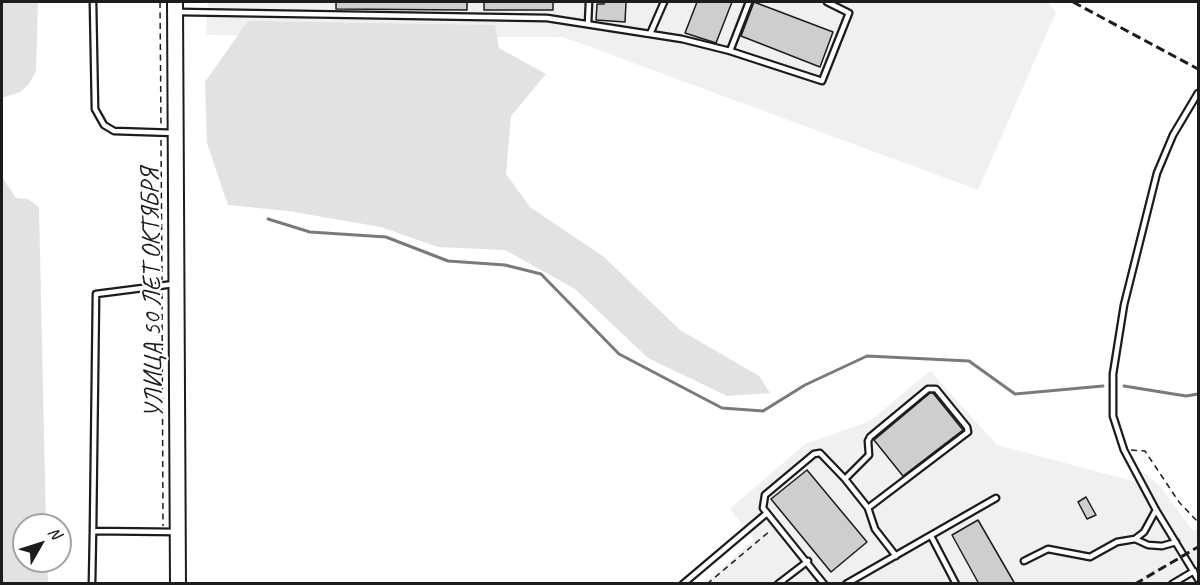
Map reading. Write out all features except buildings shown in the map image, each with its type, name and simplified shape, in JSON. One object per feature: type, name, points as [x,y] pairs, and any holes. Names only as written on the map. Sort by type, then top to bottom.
[{"type":"main road","name":"УЛИЦА 50 ЛЕТ ОКТЯБРЯ","points":[[175,7],[169,133],[177,284],[180,532],[178,584]]},
{"type":"lane","points":[[93,2],[95,109],[104,125],[114,131],[169,133]]},
{"type":"lane","points":[[588,24],[590,2]]},
{"type":"lane","points":[[650,34],[664,2]]},
{"type":"lane","points":[[730,51],[749,2]]},
{"type":"lane","points":[[175,7],[547,18],[650,34],[730,51],[822,81],[849,13],[827,2]]},
{"type":"lane","points":[[1198,93],[1164,153],[1124,305],[1113,374],[1113,416],[1124,450],[1156,510],[1198,579]]},
{"type":"lane","points":[[92,584],[96,294],[177,284]]},
{"type":"lane","points":[[844,479],[869,455],[870,436],[928,389],[936,389],[967,427],[968,432],[868,508]]},
{"type":"lane","points":[[824,584],[808,561],[767,513],[762,502],[765,495],[814,454],[820,453],[825,456],[868,508],[875,529],[896,555]]},
{"type":"lane","points":[[846,584],[996,498]]},
{"type":"lane","points":[[1024,561],[1048,549],[1090,557],[1117,542],[1135,539],[1144,532],[1156,510]]},
{"type":"lane","points":[[683,584],[767,513]]},
{"type":"lane","points":[[93,531],[180,532]]},
{"type":"lane","points":[[931,536],[956,584]]},
{"type":"lane","points":[[1135,539],[1148,545],[1162,546],[1176,543]]},
{"type":"lane","points":[[778,584],[808,561]]},
{"type":"lane","points":[[1172,584],[1194,571]]},
{"type":"path","points":[[160,2],[169,133],[162,286],[163,532]]},
{"type":"path","points":[[1124,450],[1145,451],[1185,510],[1198,522]]},
{"type":"path","points":[[707,584],[777,525]]},
{"type":"shaded area","points":[[2,2],[38,2],[36,71],[29,84],[20,92],[2,98]]},
{"type":"shaded area","points":[[208,2],[1048,2],[1056,12],[978,190],[563,37],[206,35]]},
{"type":"shaded area","points":[[248,21],[495,25],[499,48],[546,74],[511,116],[506,174],[530,207],[604,257],[680,330],[759,376],[770,393],[727,396],[648,358],[575,289],[505,250],[438,247],[381,227],[288,211],[228,205],[207,143],[205,82]]},
{"type":"shaded area","points":[[2,177],[16,198],[28,199],[39,207],[46,513],[12,513],[12,573],[48,573],[48,583],[2,583]]},
{"type":"shaded area","points":[[930,371],[997,445],[1133,481],[1145,473],[1161,487],[1192,530],[1198,529],[1198,583],[702,584],[754,540],[730,509],[805,444],[870,421]]},
{"type":"waterway","points":[[268,219],[310,232],[386,237],[448,261],[505,265],[541,274],[619,354],[722,408],[763,411],[805,385],[867,356],[969,361],[1015,394],[1103,386]]},
{"type":"waterway","points":[[1124,386],[1186,396],[1198,394]]},
{"type":"railway","points":[[1073,2],[1198,69]]},
{"type":"railway","points":[[1135,584],[1198,547]]}]
